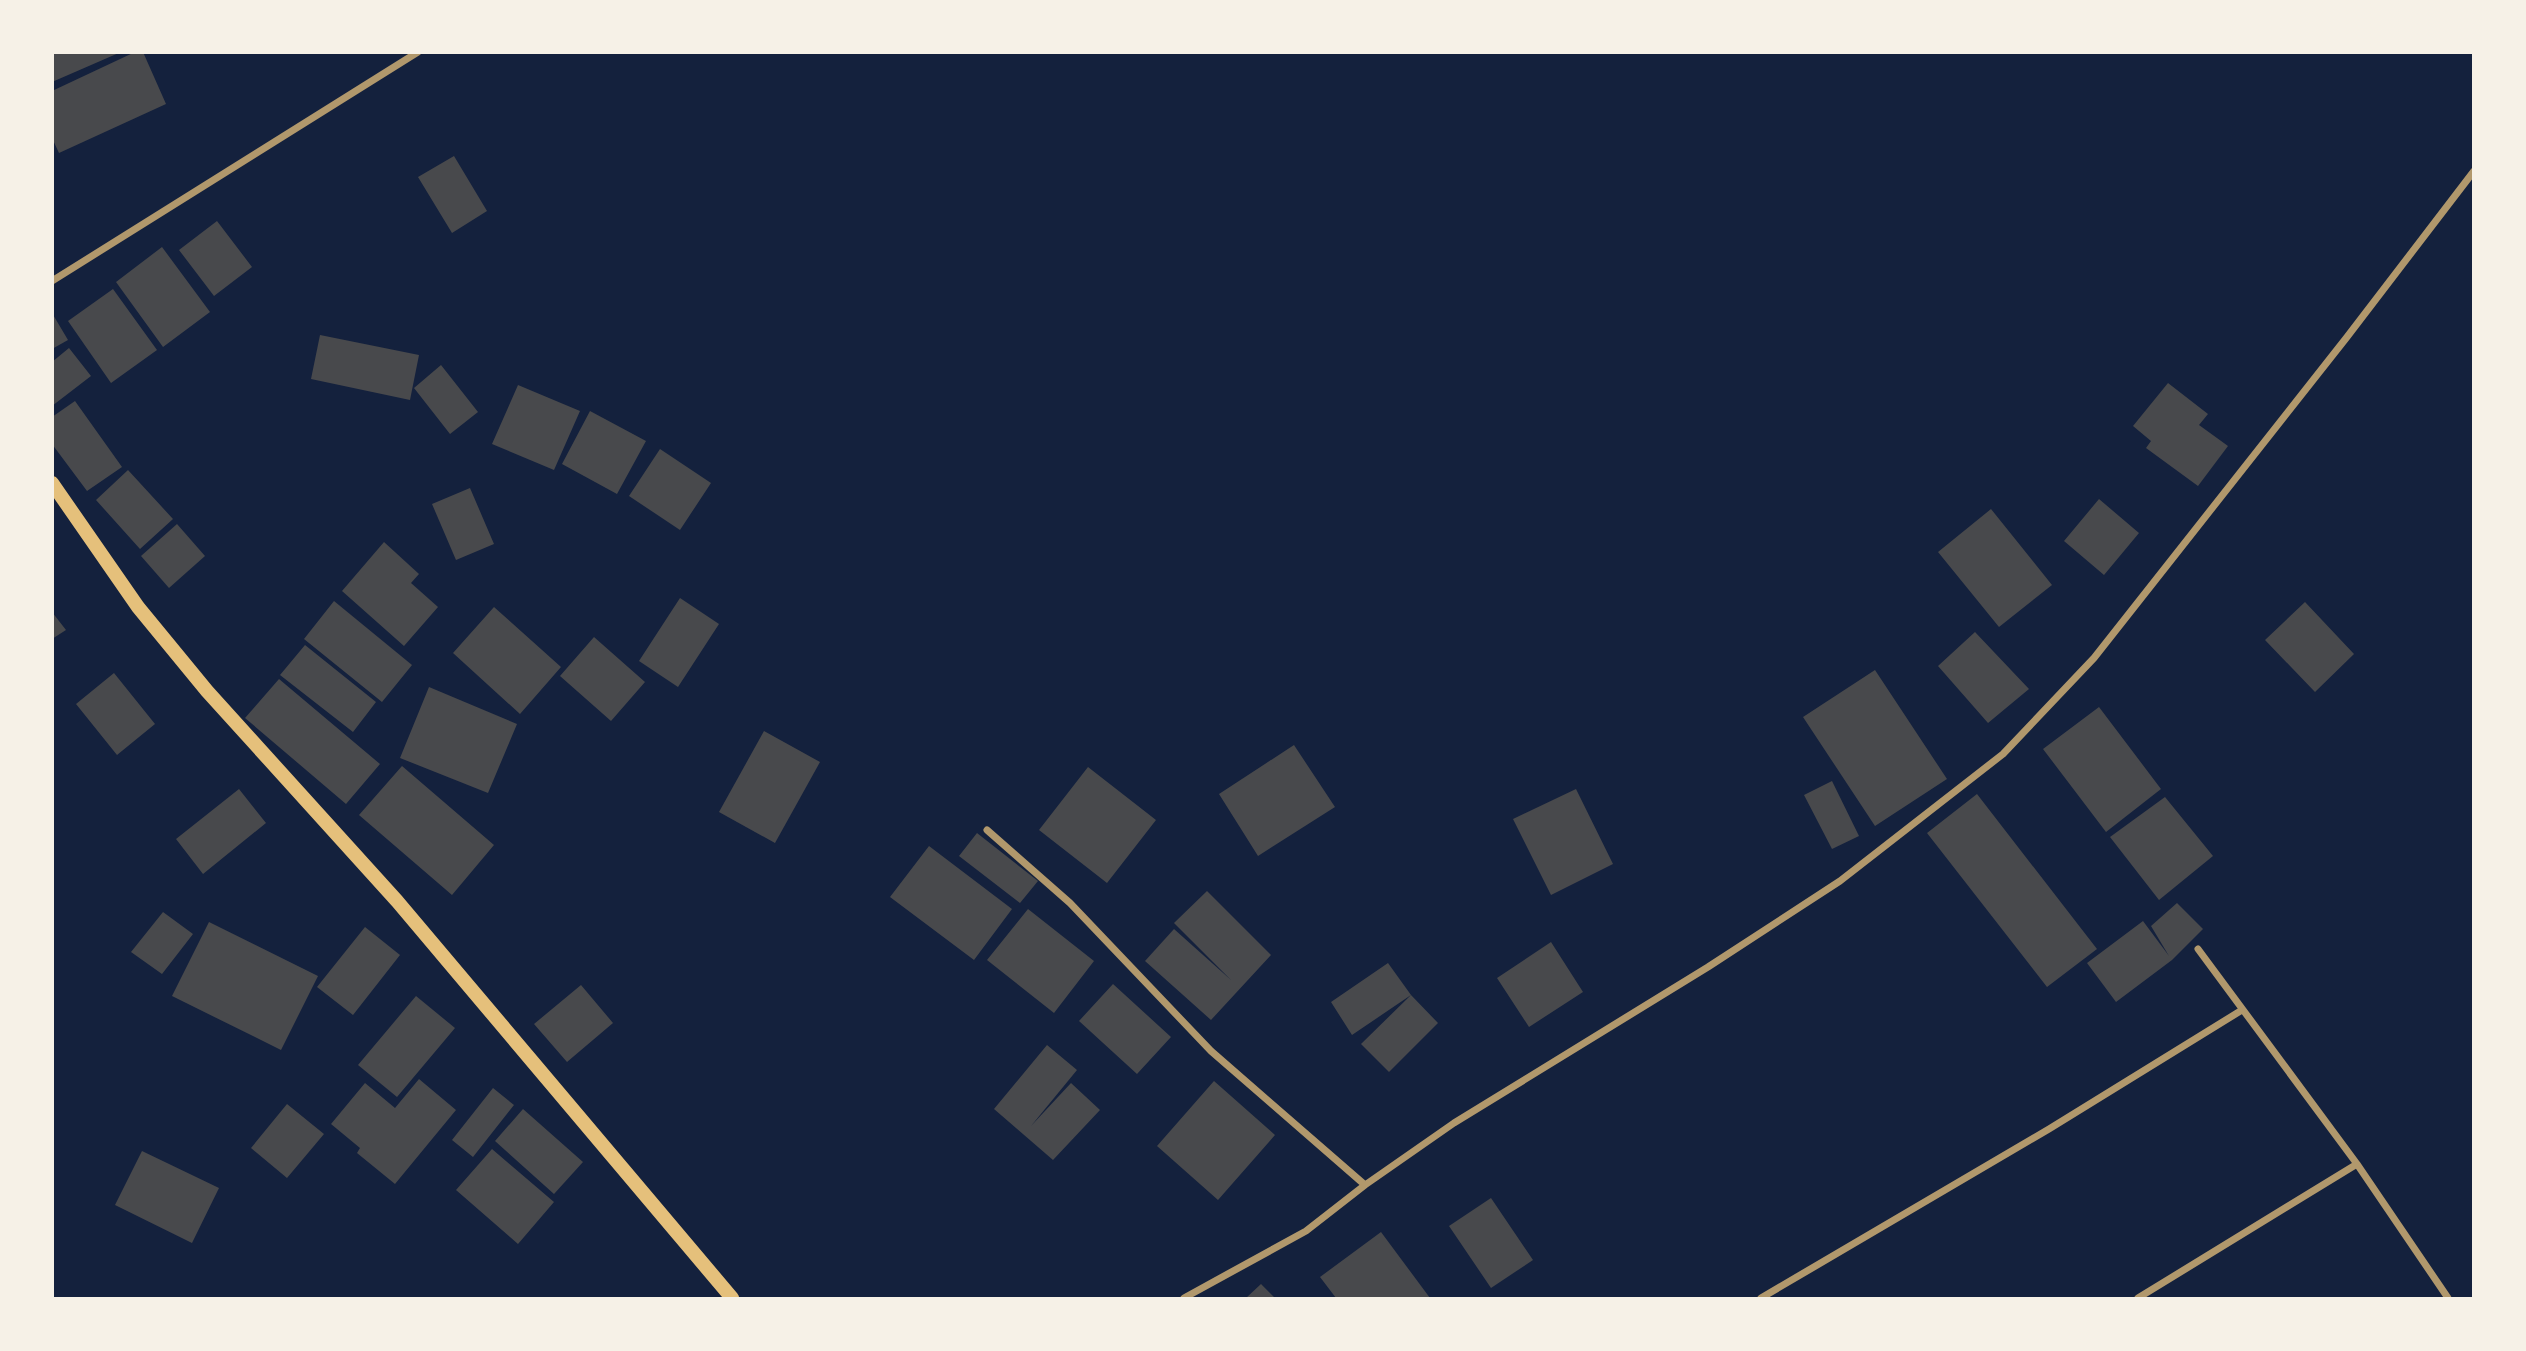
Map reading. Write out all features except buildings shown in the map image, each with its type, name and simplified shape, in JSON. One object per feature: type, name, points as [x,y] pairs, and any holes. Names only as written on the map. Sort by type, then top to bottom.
[{"type":"main road","points":[[52,483],[138,607],[207,691],[397,901],[732,1298]]},
{"type":"street","points":[[52,281],[418,52]]},
{"type":"street","points":[[1186,1298],[1306,1231],[1365,1185],[1454,1123],[1708,967],[1840,881],[2003,754],[2094,658],[2356,326],[2473,170]]},
{"type":"street","points":[[987,830],[1070,903],[1211,1051],[1365,1185]]},
{"type":"street","points":[[2198,949],[2357,1164],[2448,1298]]},
{"type":"street","points":[[1761,1298],[2049,1129],[2242,1010]]},
{"type":"street","points":[[2138,1298],[2357,1164]]}]
